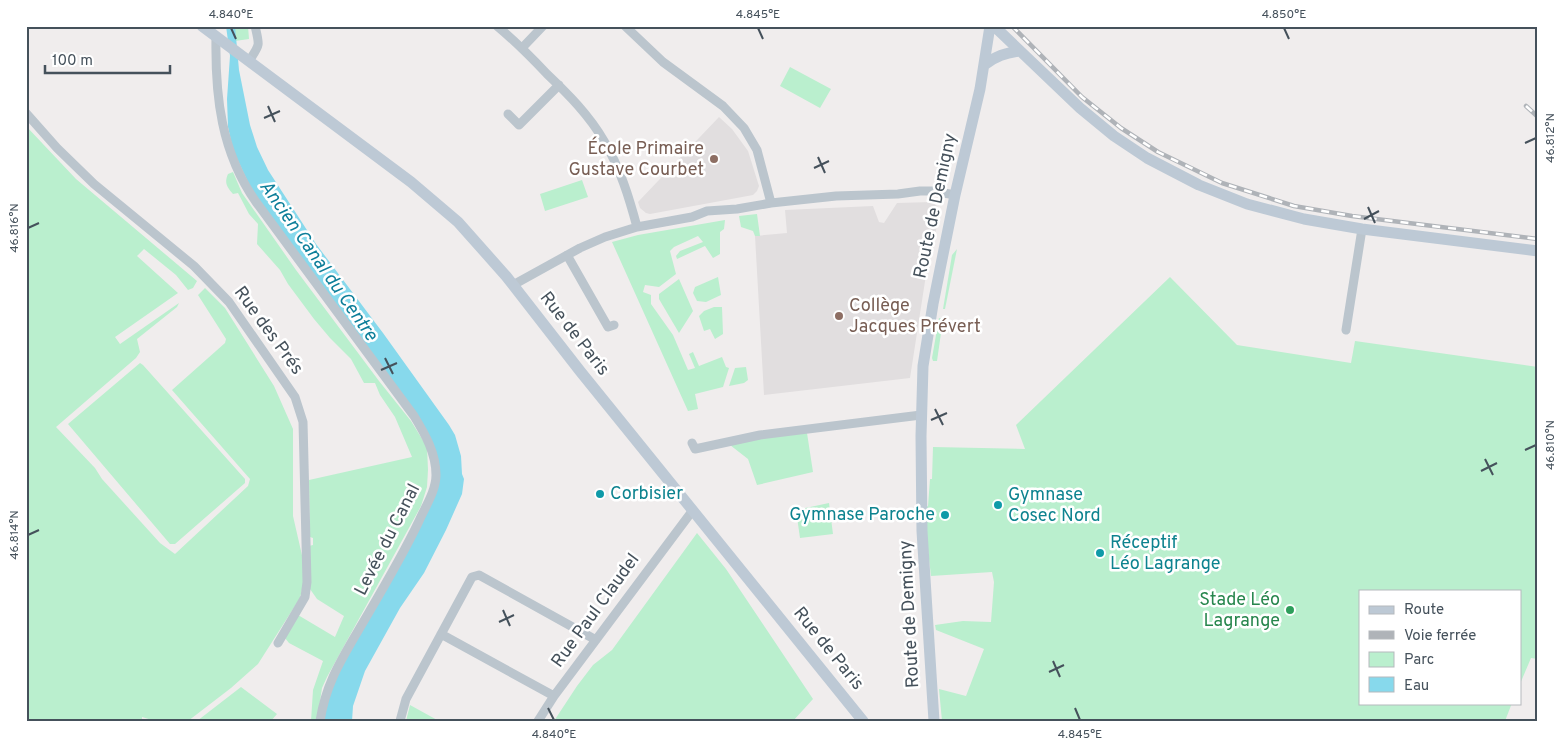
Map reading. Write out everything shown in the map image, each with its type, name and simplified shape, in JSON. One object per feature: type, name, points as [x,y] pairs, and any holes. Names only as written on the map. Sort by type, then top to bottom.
[{"type":"main road","name":"Rue de Paris","points":[[202,26],[411,182],[472,236],[863,721]]},
{"type":"main road","points":[[992,26],[1080,108],[1114,136],[1147,158],[1199,185],[1247,204],[1304,220],[1538,251]]},
{"type":"main road","name":"Route de Demigny","points":[[934,721],[922,531],[921,415],[924,357],[955,195],[980,89],[992,26]]},
{"type":"main road","points":[[984,65],[995,56],[1020,52]]},
{"type":"street","points":[[248,60],[258,50],[259,45],[255,26]]},
{"type":"street","points":[[497,26],[522,48],[586,114],[604,140],[620,174],[637,227]]},
{"type":"street","points":[[522,48],[543,26]]},
{"type":"street","points":[[625,26],[663,62],[723,106],[744,128],[757,150],[772,203]]},
{"type":"street","name":"Levée du Canal","points":[[220,40],[216,70],[221,114],[229,150],[240,177],[261,209],[414,416],[431,447],[434,463],[435,485],[429,500],[411,539],[332,676],[322,704],[320,721]]},
{"type":"street","points":[[508,114],[520,125],[559,85]]},
{"type":"street","name":"Rue des Prés","points":[[26,113],[57,148],[94,184],[194,266],[230,302],[295,397],[303,422],[307,582],[305,597],[278,643]]},
{"type":"street","points":[[513,285],[567,255],[605,237],[637,227],[692,217],[714,210],[843,196],[898,194],[920,191],[955,195]]},
{"type":"street","points":[[1346,330],[1362,229]]},
{"type":"street","points":[[567,255],[608,328],[614,325]]},
{"type":"street","points":[[692,443],[695,449],[760,435],[921,415]]},
{"type":"street","name":"Rue Paul Claudel","points":[[538,721],[554,696],[682,522],[693,510]]},
{"type":"street","points":[[400,721],[406,699],[472,577],[479,575],[596,640]]},
{"type":"street","points":[[441,634],[554,696]]},
{"type":"shaded area","name":"École Primaire Gustave Courbet","points":[[719,117],[732,129],[748,151],[759,186],[757,191],[753,195],[650,214],[646,213],[640,208],[638,202]]},
{"type":"shaded area","points":[[932,202],[939,211],[933,250],[927,253],[928,262],[910,378],[764,395],[755,236],[787,233],[785,210],[873,206],[879,222],[884,223],[897,203]]},
{"type":"green space","points":[[235,26],[248,26],[249,39],[235,41]]},
{"type":"green space","points":[[790,67],[831,89],[820,108],[780,86]]},
{"type":"green space","points":[[26,126],[76,179],[197,281],[193,288],[188,290],[176,275],[144,249],[137,256],[178,293],[115,337],[120,344],[179,303],[177,307],[137,339],[140,352],[136,358],[56,427],[95,468],[102,479],[160,543],[175,554],[248,486],[250,479],[172,390],[225,343],[226,339],[198,295],[205,288],[225,308],[274,386],[293,429],[293,516],[304,564],[304,581],[300,598],[258,664],[231,688],[188,721],[155,721],[142,717],[142,721],[26,721]]},
{"type":"green space","points":[[233,172],[242,193],[296,270],[411,421],[427,447],[427,487],[421,506],[327,677],[322,688],[317,721],[311,721],[313,690],[323,661],[289,643],[285,638],[298,615],[335,637],[344,616],[317,599],[310,589],[309,546],[313,545],[313,538],[310,537],[309,480],[412,457],[395,417],[380,395],[375,383],[364,383],[351,359],[314,319],[280,270],[257,244],[258,224],[249,214],[238,193],[233,194],[227,185],[228,174]]},
{"type":"green space","points":[[582,180],[588,197],[545,211],[540,194]]},
{"type":"green space","points":[[757,214],[760,236],[755,236],[753,231],[741,227],[739,216]]},
{"type":"green space","points":[[725,220],[724,229],[720,232],[720,254],[713,258],[705,246],[677,259],[676,256],[680,251],[703,242],[698,236],[674,247],[670,251],[676,274],[659,287],[645,285],[643,292],[651,295],[651,304],[673,335],[688,370],[695,368],[689,354],[693,352],[699,366],[722,357],[726,367],[729,368],[723,387],[695,394],[698,409],[688,411],[612,242],[638,235]]},
{"type":"green space","points":[[957,249],[945,309],[943,309],[952,255]]},
{"type":"green space","points":[[718,277],[721,295],[706,302],[697,301],[693,293],[695,287]]},
{"type":"green space","points":[[1170,277],[1237,345],[1351,363],[1355,341],[1538,367],[1538,659],[1531,658],[1522,679],[1522,590],[1359,590],[1359,704],[1512,704],[1505,721],[942,721],[939,689],[966,696],[984,649],[936,630],[935,625],[963,621],[991,622],[994,582],[992,572],[931,576],[926,533],[926,507],[928,506],[930,479],[932,479],[933,447],[1025,449],[1016,425]]},
{"type":"green space","points":[[679,279],[693,311],[679,333],[659,299],[659,294]]},
{"type":"green space","points":[[714,307],[722,307],[723,334],[715,339],[710,329],[704,331],[699,316],[704,311]]},
{"type":"green space","points":[[939,318],[943,319],[937,361],[933,361],[932,358]]},
{"type":"green space","points":[[140,363],[245,479],[245,483],[175,544],[170,544],[68,424]]},
{"type":"green space","points":[[746,367],[748,380],[744,383],[729,386],[735,368]]},
{"type":"green space","points":[[807,433],[813,472],[757,485],[748,459],[730,445],[763,438]]},
{"type":"green space","points":[[829,503],[833,534],[800,538],[796,510]]},
{"type":"green space","points":[[697,533],[726,569],[813,699],[793,721],[554,721],[593,665],[612,650]]},
{"type":"green space","points":[[241,687],[277,714],[271,721],[197,721]]},
{"type":"green space","points":[[410,705],[439,721],[406,721]]},
{"type":"water","name":"Ancien Canal du Centre","points":[[226,26],[235,26],[239,70],[250,125],[257,147],[268,170],[316,244],[449,425],[455,435],[461,456],[464,479],[462,494],[424,573],[400,608],[365,671],[353,706],[352,721],[323,721],[333,682],[429,507],[437,455],[254,195],[233,150],[228,127],[227,99],[230,56]]},
{"type":"railway","points":[[1012,26],[1082,97],[1121,128],[1158,152],[1222,183],[1294,206],[1352,216],[1538,239]]},
{"type":"railway","points":[[1526,106],[1538,117]]},
{"type":"place","name":"École Primaire Gustave Courbet","points":[[714,159]]},
{"type":"place","name":"Collège Jacques Prévert","points":[[839,316]]},
{"type":"place","name":"Corbisier","points":[[600,494]]},
{"type":"place","name":"Gymnase Cosec Nord","points":[[998,505]]},
{"type":"place","name":"Gymnase Paroche","points":[[945,515]]},
{"type":"place","name":"Réceptif Léo Lagrange","points":[[1100,553]]},
{"type":"place","name":"Stade Léo Lagrange","points":[[1290,610]]}]
